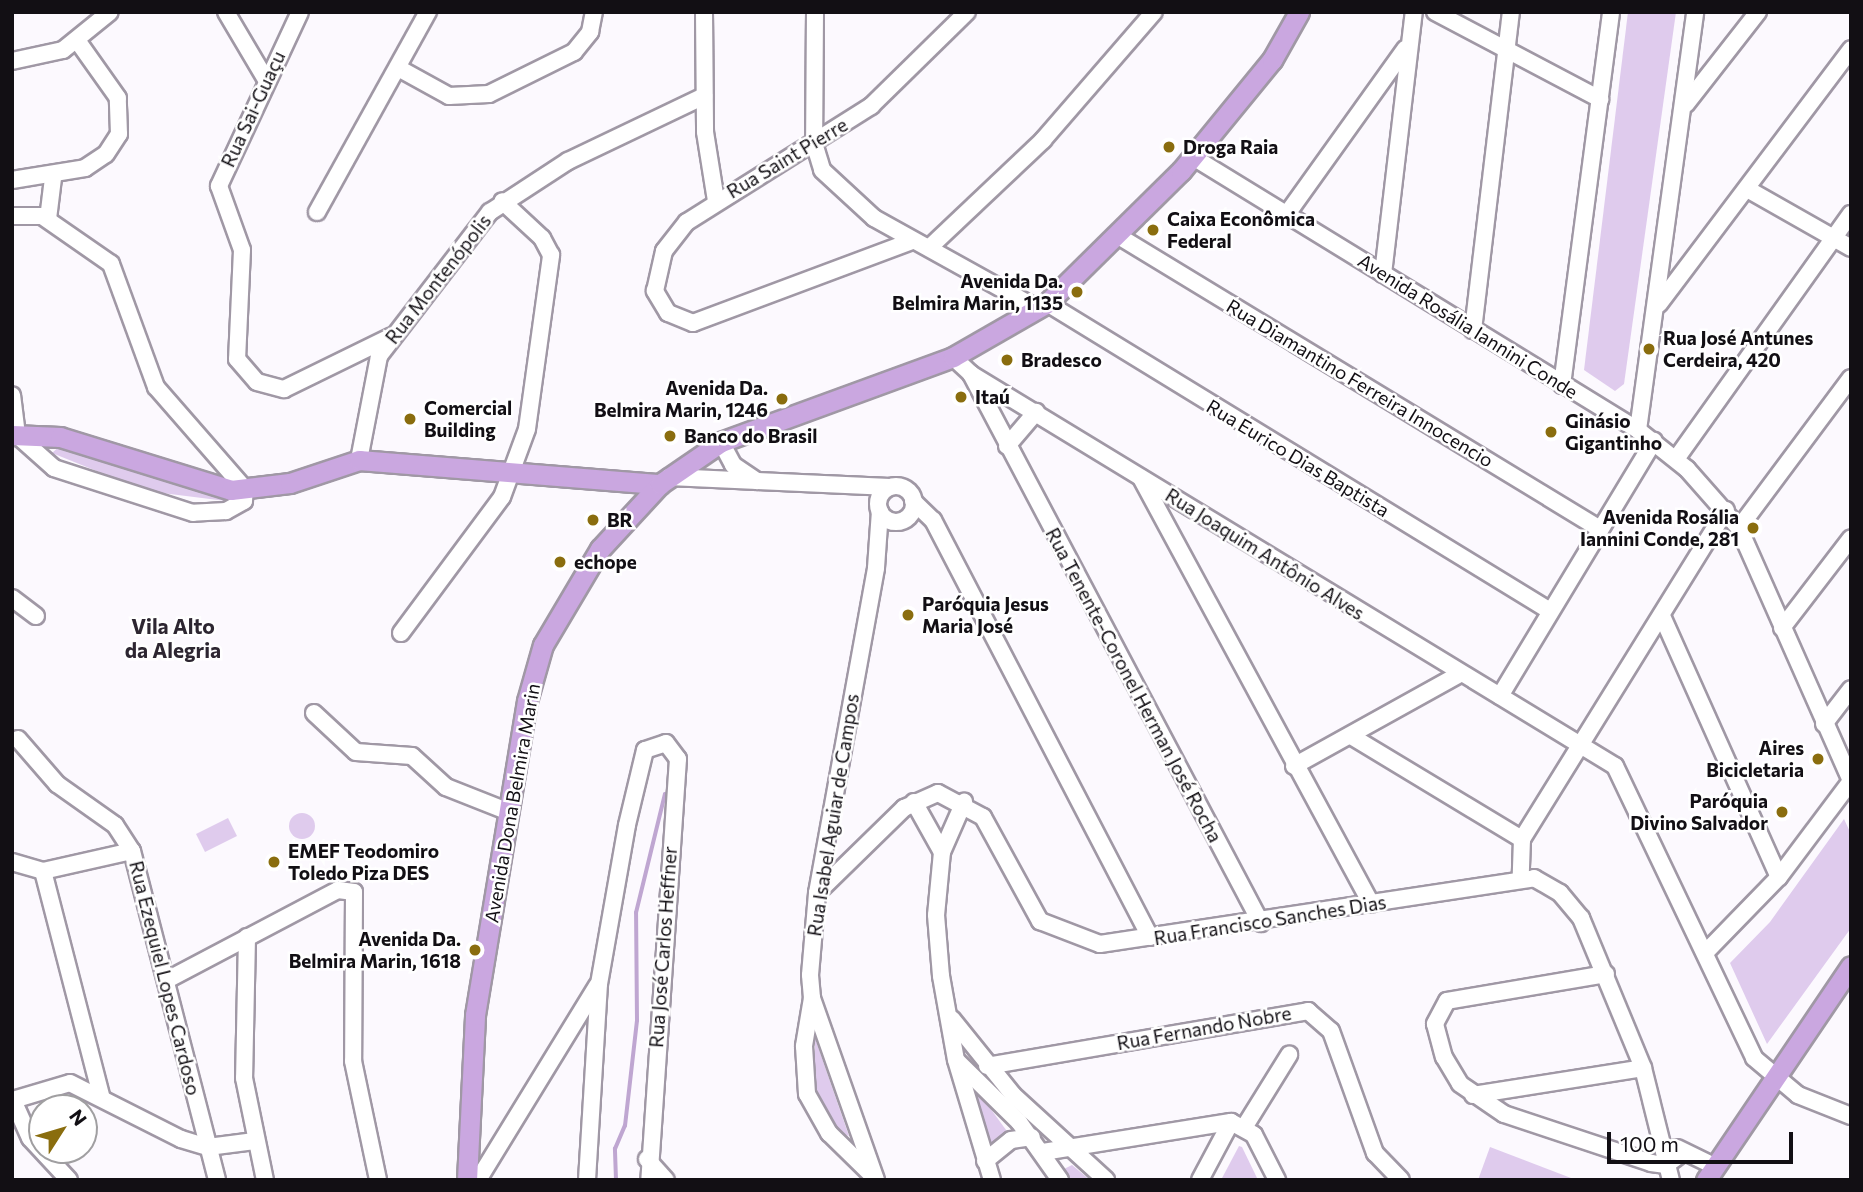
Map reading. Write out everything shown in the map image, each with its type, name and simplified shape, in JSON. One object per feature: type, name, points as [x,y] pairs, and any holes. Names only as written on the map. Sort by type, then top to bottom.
[{"type":"main road","name":"Avenida Dona Belmira Marin","points":[[467,1180],[475,1015],[509,812],[543,645],[600,549],[665,481],[721,442],[953,357],[1042,306],[1120,237],[1193,157],[1265,69],[1299,12]]},
{"type":"main road","points":[[14,435],[60,437],[202,485],[245,489],[290,484],[359,460],[665,481]]},
{"type":"main road","points":[[1710,1173],[1848,975]]},
{"type":"street","points":[[12,61],[77,40],[110,12]]},
{"type":"street","points":[[226,12],[265,78]]},
{"type":"street","name":"Rua Sai-Guaçu","points":[[300,12],[265,78],[219,186],[243,250],[237,359],[257,382],[284,389],[392,336]]},
{"type":"street","points":[[317,212],[400,69],[428,12]]},
{"type":"street","points":[[400,69],[449,96],[489,94],[574,52],[590,32],[594,12]]},
{"type":"street","points":[[705,12],[704,96],[716,201]]},
{"type":"street","points":[[814,142],[815,12]]},
{"type":"street","name":"Rua Saint Pierre","points":[[912,241],[688,323],[660,303],[656,275],[673,237],[716,201],[814,142],[892,90],[967,12]]},
{"type":"street","points":[[930,247],[1043,140],[1154,12]]},
{"type":"street","points":[[1383,274],[1407,47],[1414,12]]},
{"type":"street","points":[[1435,12],[1506,53],[1600,99]]},
{"type":"street","points":[[1473,330],[1511,12]]},
{"type":"street","points":[[1562,385],[1611,12]]},
{"type":"street","points":[[1638,430],[1686,105],[1695,12]]},
{"type":"street","points":[[1686,105],[1758,12]]},
{"type":"street","points":[[12,180],[53,178],[97,162],[121,125],[118,98],[77,40]]},
{"type":"street","points":[[1287,214],[1377,94],[1407,47]]},
{"type":"street","points":[[1657,306],[1749,190],[1851,49]]},
{"type":"street","points":[[1377,94],[1403,98]]},
{"type":"street","name":"Rua Montenópolis","points":[[359,460],[370,379],[392,336],[502,201],[653,116],[704,96]]},
{"type":"street","name":"Rua Eurico Dias Baptista","points":[[814,142],[817,161],[845,197],[912,241],[930,247],[1042,306],[1550,611]]},
{"type":"street","name":"Avenida Rosália Iannini Conde","points":[[1193,157],[1638,430],[1676,459],[1740,528],[1851,781]]},
{"type":"street","points":[[48,219],[53,178]]},
{"type":"street","points":[[1749,190],[1851,248]]},
{"type":"street","points":[[401,633],[517,471],[551,261],[542,238],[502,201]]},
{"type":"street","points":[[12,216],[29,212],[48,219],[111,264],[159,393],[245,489],[244,501],[226,511],[174,509],[54,468],[14,435],[12,395]]},
{"type":"street","points":[[1676,459],[1851,214]]},
{"type":"street","name":"Rua Diamantino Ferreira Innocencio","points":[[1120,237],[1600,529]]},
{"type":"street","name":"Rua Joaquim Antônio Alves","points":[[953,357],[971,374],[1139,475],[1458,675],[1583,742],[1630,786],[1754,1058],[1773,1079]]},
{"type":"street","name":"Rua Tenente-Coronel Herman José Rocha","points":[[971,374],[1261,923]]},
{"type":"street","points":[[1740,528],[1851,378]]},
{"type":"street","points":[[1007,446],[1036,412]]},
{"type":"street","points":[[1500,696],[1654,441]]},
{"type":"street","points":[[721,442],[733,465],[759,482]]},
{"type":"street","points":[[1139,475],[1371,904]]},
{"type":"street","points":[[665,481],[843,484],[890,487],[907,491],[936,530],[1150,937]]},
{"type":"street","points":[[843,484],[901,520],[936,530]]},
{"type":"street","points":[[879,506],[890,487]]},
{"type":"street","name":"Rua Isabel Aguiar de Campos","points":[[876,568],[913,501]]},
{"type":"street","name":"Rua Isabel Aguiar de Campos","points":[[876,1180],[812,998],[817,893],[876,568],[879,506]]},
{"type":"street","points":[[1170,531],[1190,507]]},
{"type":"street","points":[[1668,1172],[1643,1068],[1606,974],[1571,903],[1546,883],[1521,877],[1522,839],[1726,510]]},
{"type":"street","points":[[1782,628],[1851,538]]},
{"type":"street","points":[[12,598],[36,616]]},
{"type":"street","points":[[1662,615],[1779,877]]},
{"type":"street","points":[[1294,766],[1458,675]]},
{"type":"street","points":[[1824,724],[1851,689]]},
{"type":"street","points":[[314,713],[356,752],[412,756],[446,787],[509,812]]},
{"type":"street","points":[[1351,736],[1522,839]]},
{"type":"street","name":"Rua Ezequiel Lopes Cardoso","points":[[18,739],[57,783],[115,825],[132,851],[217,1180]]},
{"type":"street","name":"Rua José Carlos Heffner","points":[[599,984],[645,750],[666,743],[678,760],[647,1159],[649,1180]]},
{"type":"street","points":[[1705,953],[1779,877],[1851,781]]},
{"type":"street","points":[[817,893],[914,802],[938,793],[964,802],[942,852],[937,941],[956,1060],[992,1180]]},
{"type":"street","points":[[914,802],[942,852]]},
{"type":"street","name":"Rua Francisco Sanches Dias","points":[[964,802],[988,825],[1045,925],[1100,944],[1261,923],[1521,877]]},
{"type":"street","points":[[12,862],[44,871],[132,851]]},
{"type":"street","points":[[44,871],[102,1096]]},
{"type":"street","points":[[167,980],[338,890],[354,892],[353,1061],[378,1180]]},
{"type":"street","points":[[247,937],[244,1078],[255,1142],[265,1180]]},
{"type":"street","points":[[1606,974],[1444,1004],[1435,1024],[1444,1057],[1473,1096],[1570,1139],[1668,1172]]},
{"type":"street","points":[[478,1180],[599,984]]},
{"type":"street","points":[[587,1180],[599,984]]},
{"type":"street","points":[[812,998],[804,1046],[807,1094],[829,1133],[876,1180]]},
{"type":"street","name":"Rua Fernando Nobre","points":[[986,1066],[1308,1011],[1331,1031],[1375,1153],[1401,1180]]},
{"type":"street","points":[[950,1017],[986,1066],[1065,1146],[1106,1180]]},
{"type":"street","points":[[1200,1180],[1289,1055]]},
{"type":"street","points":[[956,1060],[1032,1137],[1060,1180]]},
{"type":"street","points":[[1473,1096],[1643,1068]]},
{"type":"street","points":[[1773,1079],[1851,1116]]},
{"type":"street","points":[[69,1180],[30,1138],[13,1099],[70,1083],[102,1096],[159,1129],[208,1147],[255,1142]]},
{"type":"street","points":[[1043,1152],[1065,1146],[1238,1124]]},
{"type":"street","points":[[1238,1124],[1277,1180]]},
{"type":"street","points":[[985,1161],[1011,1140],[1032,1137]]},
{"type":"street","points":[[1662,1140],[1684,1152],[1710,1173]]},
{"type":"street","points":[[1668,1172],[1684,1152]]},
{"type":"street","points":[[647,1159],[666,1180]]},
{"type":"shaded area","points":[[1628,12],[1676,12],[1624,384],[1615,391],[1584,370]]},
{"type":"shaded area","points":[[61,445],[226,501],[146,491],[52,453]]},
{"type":"shaded area","points":[[302,813],[311,817],[315,826],[311,835],[302,839],[293,835],[289,826],[293,817]]},
{"type":"shaded area","points":[[228,818],[237,836],[205,852],[196,834]]},
{"type":"shaded area","points":[[1844,819],[1851,834],[1851,928],[1767,1044],[1730,963],[1770,922]]},
{"type":"shaded area","points":[[815,1038],[849,1136],[813,1124]]},
{"type":"shaded area","points":[[971,1082],[1009,1134],[990,1148]]},
{"type":"shaded area","points":[[1239,1146],[1242,1147],[1258,1180],[1221,1180]]},
{"type":"shaded area","points":[[1490,1147],[1571,1178],[1478,1180]]},
{"type":"shaded area","points":[[1072,1165],[1090,1180],[1068,1180],[1064,1169]]},
{"type":"waterway","points":[[616,1180],[615,1149],[625,1126],[637,1021],[636,913],[665,794]]},
{"type":"place","name":"Droga Raia","points":[[1169,147]]},
{"type":"place","name":"Caixa Econômica Federal","points":[[1153,230]]},
{"type":"place","name":"Avenida Da. Belmira Marin, 1135","points":[[1077,292]]},
{"type":"place","name":"Rua José Antunes Cerdeira, 420","points":[[1649,349]]},
{"type":"place","name":"Bradesco","points":[[1007,360]]},
{"type":"place","name":"Itaú","points":[[961,397]]},
{"type":"place","name":"Avenida Da. Belmira Marin, 1246","points":[[782,399]]},
{"type":"place","name":"Comercial Building","points":[[410,419]]},
{"type":"place","name":"Ginásio Gigantinho","points":[[1551,432]]},
{"type":"place","name":"Banco do Brasil","points":[[670,436]]},
{"type":"place","name":"BR","points":[[593,520]]},
{"type":"place","name":"Avenida Rosália Iannini Conde, 281","points":[[1753,528]]},
{"type":"place","name":"echope","points":[[560,562]]},
{"type":"place","name":"Paróquia Jesus Maria José","points":[[908,615]]},
{"type":"place","name":"Aires Bicicletaria","points":[[1818,759]]},
{"type":"place","name":"Paróquia Divino Salvador","points":[[1782,812]]},
{"type":"place","name":"EMEF Teodomiro Toledo Piza DES","points":[[274,862]]},
{"type":"place","name":"Avenida Da. Belmira Marin, 1618","points":[[475,950]]},
{"type":"district","name":"Vila Alto da Alegria","points":[[173,638]]}]
